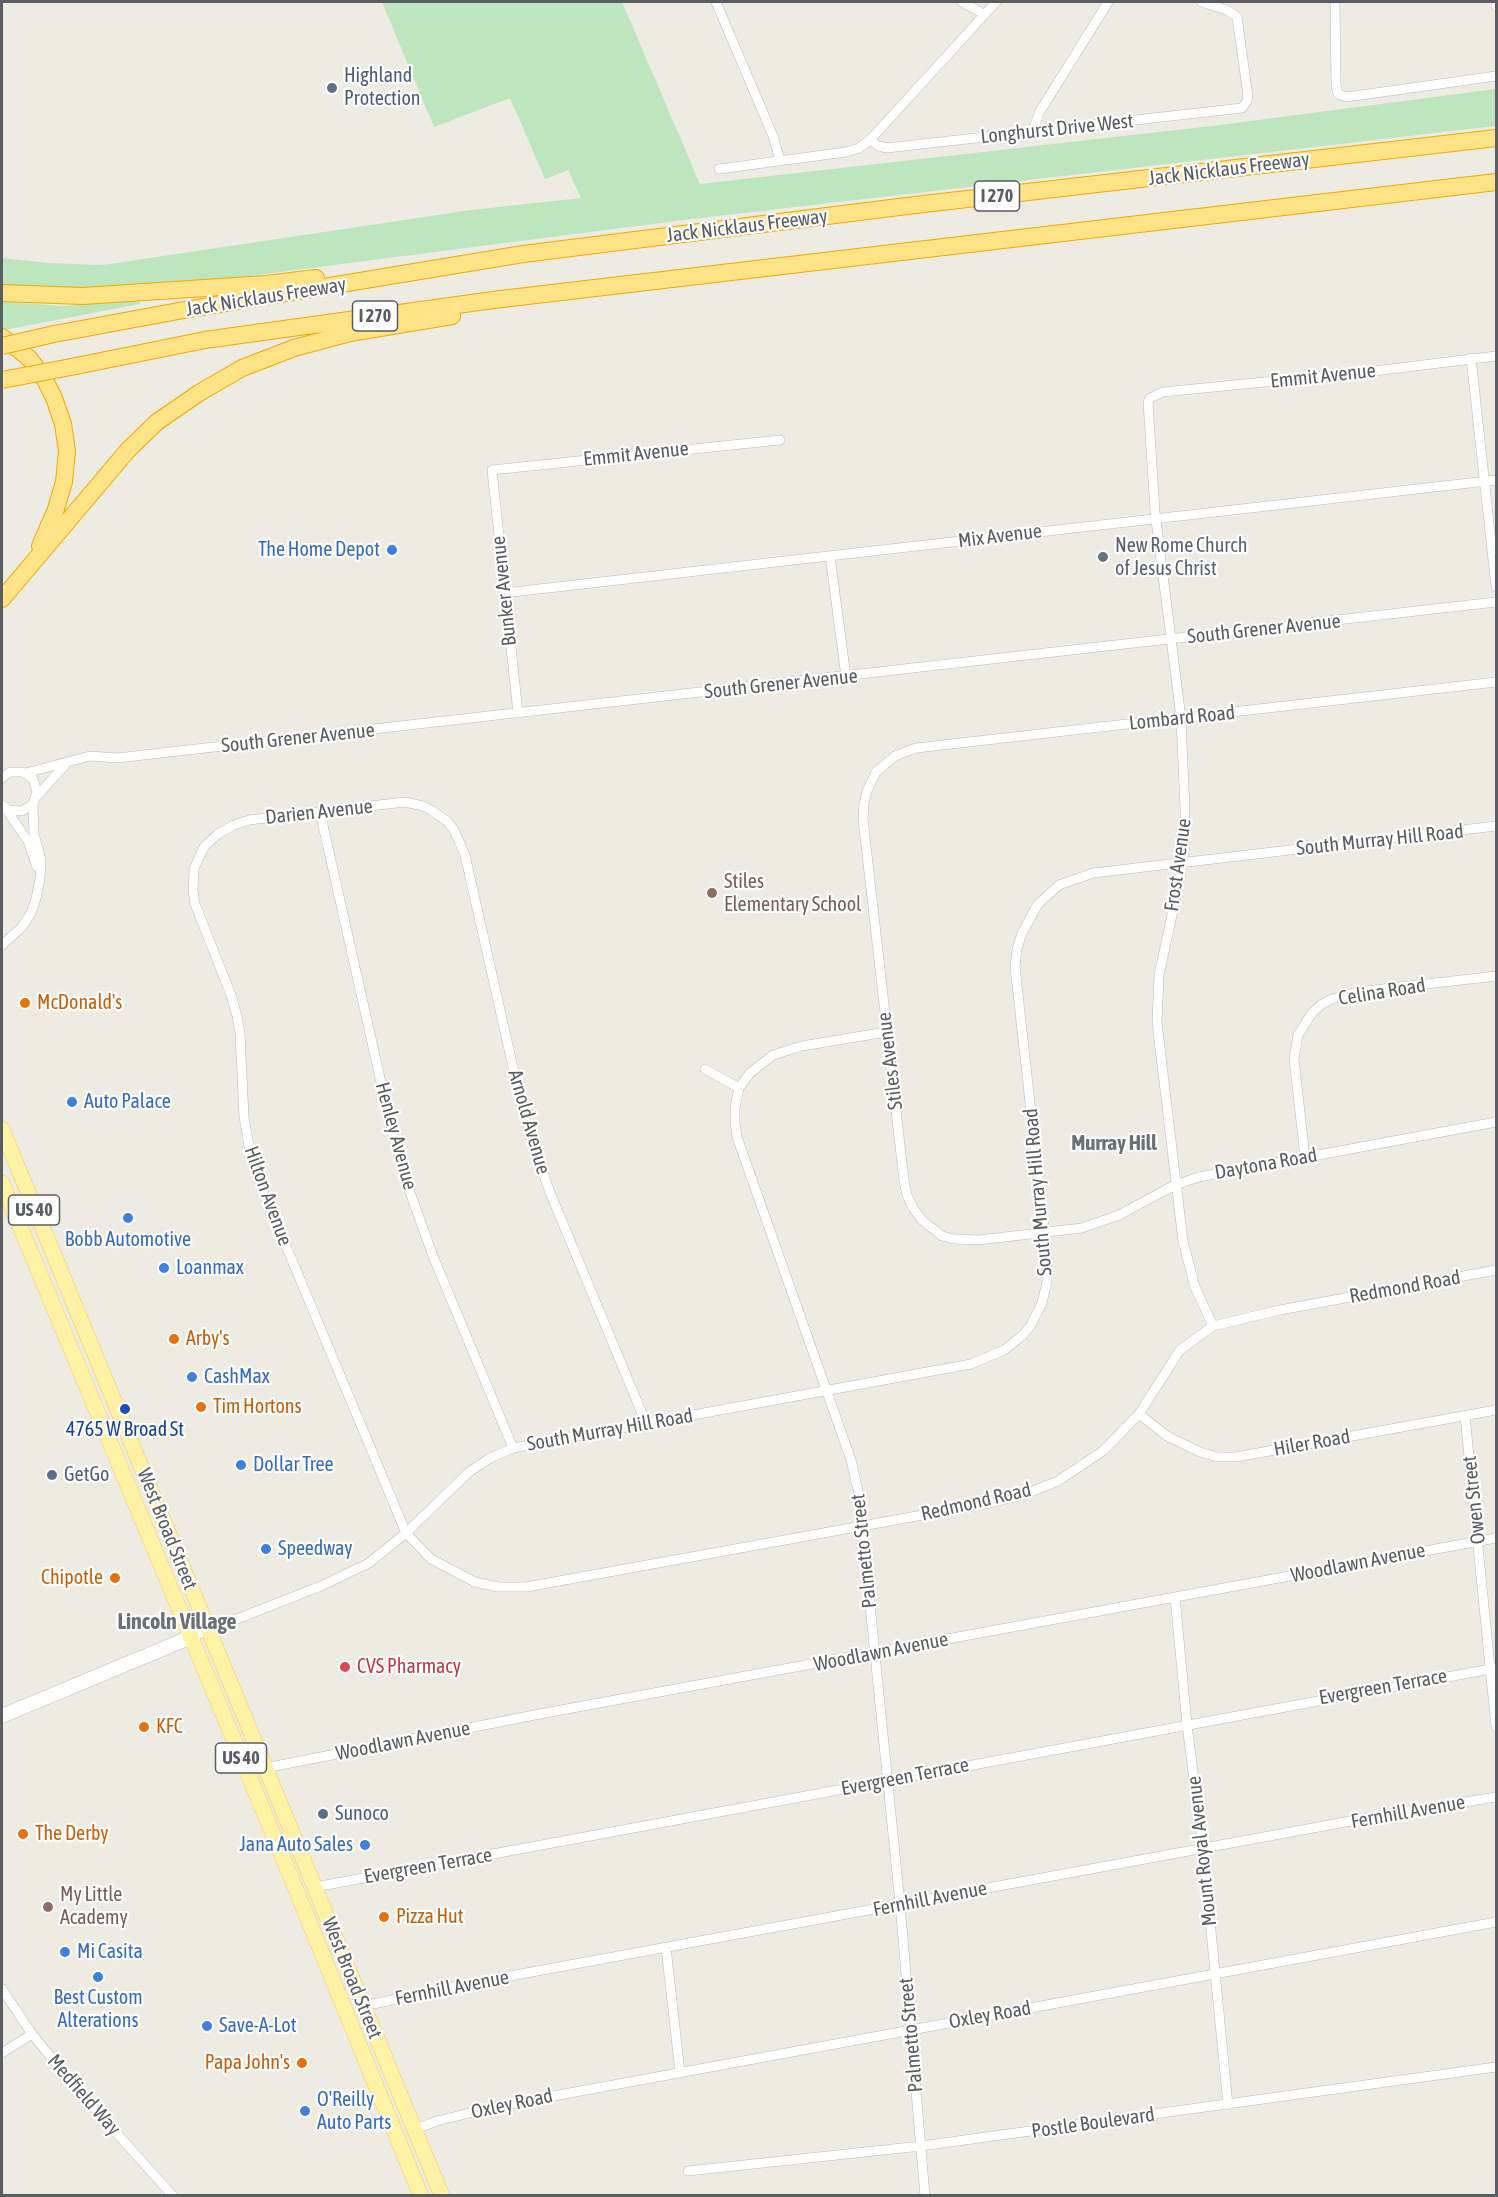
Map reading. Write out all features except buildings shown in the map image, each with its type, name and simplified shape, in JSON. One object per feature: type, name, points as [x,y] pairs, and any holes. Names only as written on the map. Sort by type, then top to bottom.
[{"type":"highway","name":"Jack Nicklaus Freeway","points":[[2,346],[184,310],[523,254],[915,205],[1497,138]]},
{"type":"highway","name":"Jack Nicklaus Freeway","points":[[2,380],[205,340],[493,300],[1497,182]]},
{"type":"highway","points":[[2,293],[83,296],[266,284],[523,254]]},
{"type":"highway","points":[[2,599],[128,450],[157,422],[199,393],[242,368],[294,348],[350,333],[681,278]]},
{"type":"highway","points":[[2,337],[29,358],[44,378],[60,416],[67,452],[64,482],[56,509],[29,568]]},
{"type":"main road","name":"West Broad Street","points":[[2,1129],[442,2196]]},
{"type":"main road","name":"West Broad Street","points":[[2,1182],[421,2196]]},
{"type":"main road","points":[[2,1182],[10,1185],[19,1201],[54,1278],[68,1290]]},
{"type":"main road","points":[[48,1295],[62,1303],[86,1357],[97,1374],[105,1380]]},
{"type":"main road","points":[[291,1878],[305,1890],[350,1994],[364,2006]]},
{"type":"main road","points":[[391,2123],[398,2125],[403,2131],[435,2196]]},
{"type":"street","points":[[716,2],[773,136],[780,160]]},
{"type":"street","points":[[962,2],[984,14]]},
{"type":"street","points":[[719,169],[846,152],[859,148],[870,140],[996,2]]},
{"type":"street","points":[[1033,131],[1039,113],[1108,2]]},
{"type":"street","name":"Longhurst Drive West","points":[[870,140],[878,146],[887,148],[1245,106],[1248,96],[1238,22],[1234,13],[1201,2]]},
{"type":"street","points":[[1335,2],[1336,90],[1338,94],[1346,97],[1497,76]]},
{"type":"street","name":"Emmit Avenue","points":[[1150,398],[1163,392],[1497,356]]},
{"type":"street","points":[[1471,358],[1497,588]]},
{"type":"street","name":"Frost Avenue","points":[[1150,398],[1148,407],[1156,518],[1181,718],[1185,810],[1185,846],[1156,999],[1159,1056],[1179,1223],[1187,1264],[1213,1326]]},
{"type":"street","name":"Emmit Avenue","points":[[492,470],[780,440]]},
{"type":"street","name":"Bunker Avenue","points":[[492,470],[518,713]]},
{"type":"street","name":"Mix Avenue","points":[[504,593],[1497,480]]},
{"type":"street","points":[[830,556],[846,677]]},
{"type":"street","name":"South Grener Avenue","points":[[2,776],[16,771],[26,773],[90,756],[116,758],[1497,602]]},
{"type":"street","name":"Lombard Road","points":[[876,772],[905,751],[931,745],[1497,682]]},
{"type":"street","points":[[3,806],[16,812],[22,811],[35,800],[67,763]]},
{"type":"street","name":"Stiles Avenue","points":[[876,772],[867,791],[863,819],[886,1032],[906,1188],[913,1208],[922,1220],[942,1236],[954,1239],[979,1240],[1044,1233]]},
{"type":"street","points":[[2,945],[22,927],[31,913],[40,878],[41,860],[34,834],[36,785],[26,773]]},
{"type":"street","name":"Darien Avenue","points":[[204,847],[218,834],[243,821],[405,802],[423,806],[439,816]]},
{"type":"street","points":[[3,806],[28,841],[40,878]]},
{"type":"street","name":"Henley Avenue","points":[[320,812],[394,1140],[433,1256],[513,1448]]},
{"type":"street","name":"Arnold Avenue","points":[[439,816],[454,830],[465,855],[522,1107],[542,1170],[646,1423]]},
{"type":"street","name":"South Murray Hill Road","points":[[191,1637],[356,1570],[378,1556],[406,1533],[469,1472],[490,1458],[513,1448],[971,1364],[994,1356],[1014,1343],[1031,1325],[1042,1304],[1047,1269],[1015,967],[1022,933],[1038,904],[1059,885],[1093,873],[1497,826]]},
{"type":"street","name":"Hilton Avenue","points":[[204,847],[194,869],[194,897],[237,1016],[240,1033],[243,1115],[251,1157],[262,1189],[406,1533]]},
{"type":"street","name":"Celina Road","points":[[1305,1157],[1294,1059],[1298,1035],[1312,1013],[1322,1004],[1350,993],[1497,976]]},
{"type":"street","points":[[705,1069],[739,1088],[750,1073],[773,1055],[802,1046],[886,1032]]},
{"type":"street","name":"Palmetto Street","points":[[739,1088],[735,1107],[737,1137],[851,1460],[863,1525],[900,1904],[925,2196]]},
{"type":"street","name":"Daytona Road","points":[[1044,1233],[1103,1222],[1175,1185],[1199,1177],[1497,1122]]},
{"type":"street","name":"Redmond Road","points":[[406,1533],[431,1559],[459,1575],[482,1584],[513,1587],[994,1502],[1041,1488],[1094,1458],[1139,1414],[1180,1350],[1213,1326],[1280,1310],[1497,1270]]},
{"type":"street","name":"Hiler Road","points":[[1139,1414],[1167,1436],[1200,1452],[1217,1457],[1236,1456],[1497,1410]]},
{"type":"street","name":"Owen Street","points":[[1465,1416],[1494,1668],[1497,1727]]},
{"type":"street","name":"Woodlawn Avenue","points":[[265,1768],[545,1713],[1497,1538]]},
{"type":"street","name":"Mount Royal Avenue","points":[[1175,1597],[1228,2104]]},
{"type":"street","points":[[2,1716],[191,1637]]},
{"type":"street","name":"Evergreen Terrace","points":[[315,1887],[1494,1668]]},
{"type":"street","name":"Fernhill Avenue","points":[[364,2006],[461,1985],[900,1904],[1362,1819],[1497,1797]]},
{"type":"street","name":"Oxley Road","points":[[415,2129],[437,2121],[494,2107],[1497,1922]]},
{"type":"street","points":[[666,1948],[681,2072]]},
{"type":"street","name":"Medfield Way","points":[[2,1989],[32,2034],[77,2089],[173,2196]]},
{"type":"street","points":[[2,2053],[32,2034]]},
{"type":"street","name":"Postle Boulevard","points":[[688,2171],[921,2146],[1497,2067]]},
{"type":"green space","points":[[382,2],[622,2],[700,184],[1212,126],[1496,89],[1496,126],[683,220],[187,284],[78,292],[2,288],[2,258],[48,263],[103,265],[471,210],[581,198],[568,170],[545,179],[510,98],[434,127]]},
{"type":"green space","points":[[2,301],[61,306],[139,301],[140,304],[4,330],[2,329]]},
{"type":"place","name":"Highland Protection","points":[[332,88]]},
{"type":"place","name":"The Home Depot","points":[[392,550]]},
{"type":"place","name":"New Rome Church of Jesus Christ","points":[[1103,557]]},
{"type":"place","name":"Stiles Elementary School","points":[[712,893]]},
{"type":"place","name":"McDonald's","points":[[25,1003]]},
{"type":"place","name":"Auto Palace","points":[[72,1102]]},
{"type":"place","name":"Bobb Automotive","points":[[128,1218]]},
{"type":"place","name":"Loanmax","points":[[164,1268]]},
{"type":"place","name":"Arby's","points":[[174,1339]]},
{"type":"place","name":"CashMax","points":[[192,1377]]},
{"type":"place","name":"Tim Hortons","points":[[201,1407]]},
{"type":"place","name":"4765 W Broad St","points":[[125,1409]]},
{"type":"place","name":"Dollar Tree","points":[[241,1465]]},
{"type":"place","name":"GetGo","points":[[52,1475]]},
{"type":"place","name":"Speedway","points":[[266,1549]]},
{"type":"place","name":"Chipotle","points":[[115,1578]]},
{"type":"place","name":"CVS Pharmacy","points":[[345,1667]]},
{"type":"place","name":"KFC","points":[[144,1727]]},
{"type":"place","name":"Sunoco","points":[[323,1814]]},
{"type":"place","name":"The Derby","points":[[23,1834]]},
{"type":"place","name":"Jana Auto Sales","points":[[365,1845]]},
{"type":"place","name":"My Little Academy","points":[[48,1907]]},
{"type":"place","name":"Pizza Hut","points":[[384,1917]]},
{"type":"place","name":"Mi Casita","points":[[65,1952]]},
{"type":"place","name":"Best Custom Alterations","points":[[98,1977]]},
{"type":"place","name":"Save-A-Lot","points":[[207,2026]]},
{"type":"place","name":"Papa John's","points":[[302,2063]]},
{"type":"place","name":"O'Reilly Auto Parts","points":[[305,2111]]},
{"type":"district","name":"Murray Hill","points":[[1114,1143]]},
{"type":"district","name":"Lincoln Village","points":[[177,1622]]}]
